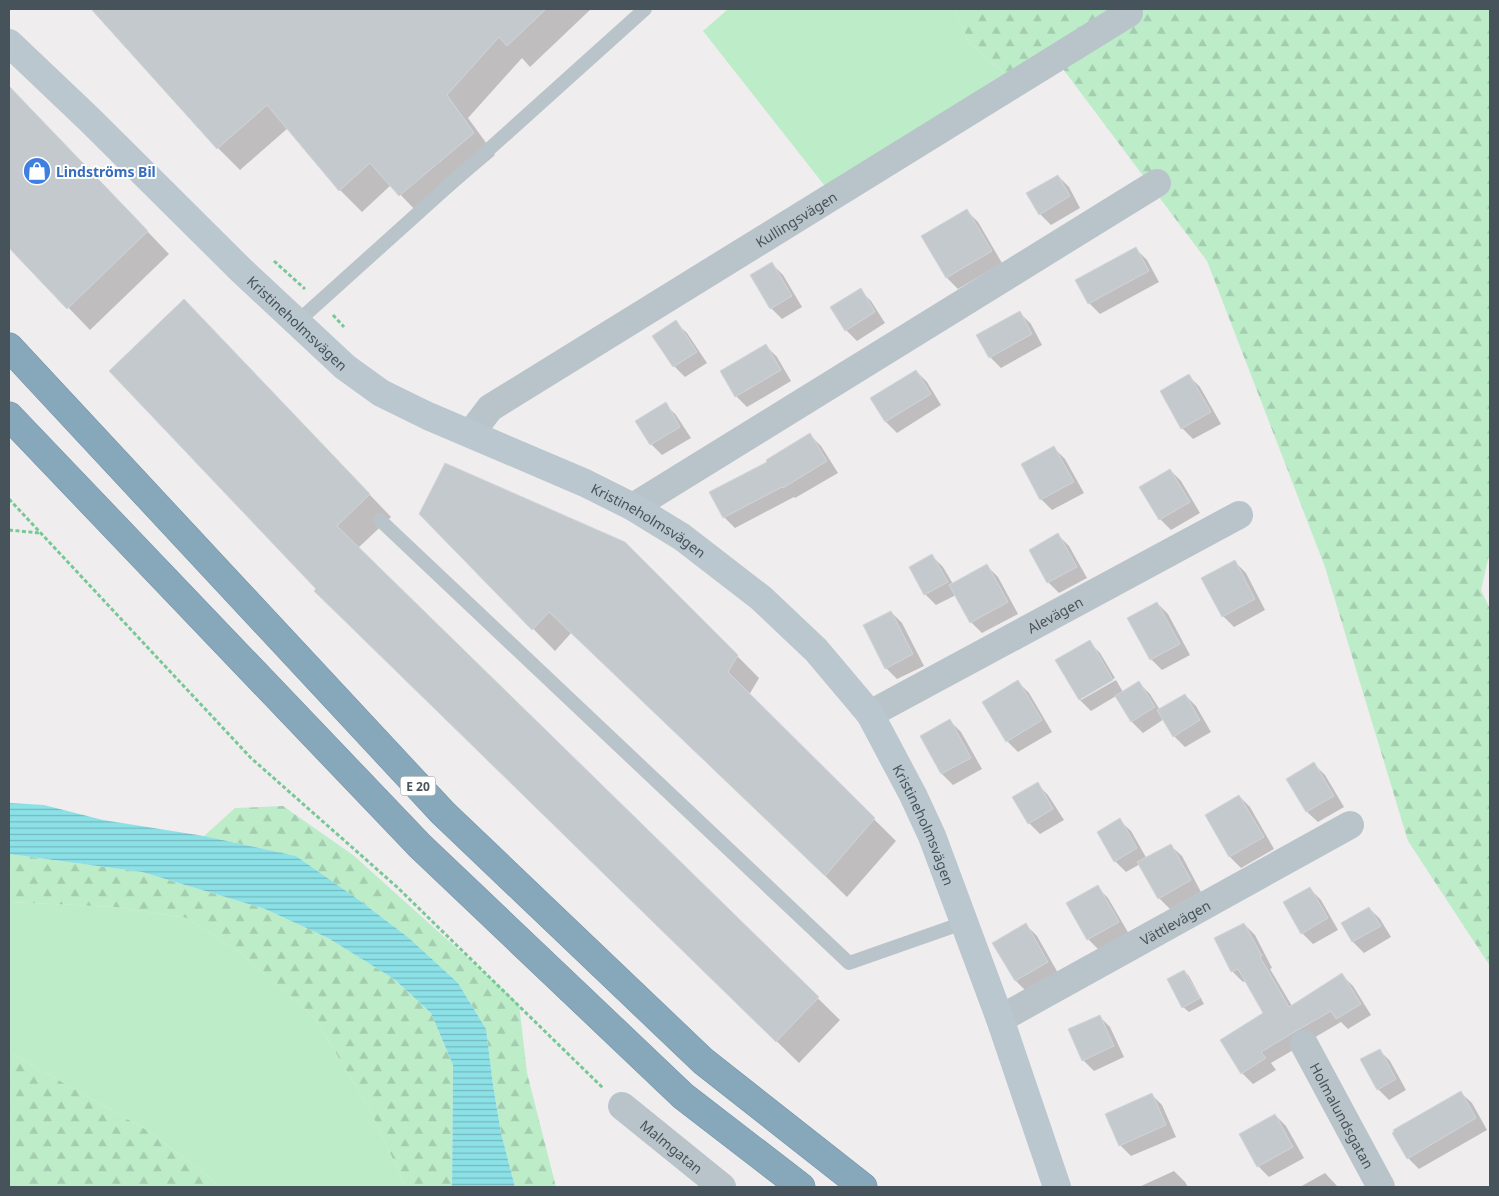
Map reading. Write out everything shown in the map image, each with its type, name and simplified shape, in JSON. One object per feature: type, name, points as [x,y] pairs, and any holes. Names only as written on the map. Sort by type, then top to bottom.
[{"type":"highway","name":"E 20","points":[[9,347],[442,813],[703,1061],[863,1187]]},
{"type":"highway","points":[[9,416],[420,846],[683,1096],[801,1187]]},
{"type":"street","name":"Kullingsvägen","points":[[471,433],[490,408],[1129,13]]},
{"type":"street","name":"Kristineholmsvägen","points":[[9,43],[240,270],[344,367],[381,392],[428,416],[585,483],[633,507],[682,537],[761,598],[816,650],[870,714],[932,836],[1000,1019],[1057,1187]]},
{"type":"street","points":[[633,507],[1157,183]]},
{"type":"street","name":"Alevägen","points":[[870,714],[1239,515]]},
{"type":"street","name":"Vättlevägen","points":[[1000,1019],[1350,824]]},
{"type":"street","name":"Holmalundsgatan","points":[[1304,1044],[1381,1187]]},
{"type":"street","name":"Malmgatan","points":[[622,1106],[722,1187]]},
{"type":"lane","points":[[297,322],[645,9]]},
{"type":"lane","points":[[380,520],[850,963],[963,923]]},
{"type":"path","points":[[272,260],[339,320],[348,334]]},
{"type":"path","points":[[9,498],[251,758],[397,887],[622,1106]]},
{"type":"path","points":[[9,530],[41,534]]},
{"type":"green space","points":[[728,9],[955,9],[969,43],[1008,76],[828,190],[703,31]]},
{"type":"green space","points":[[955,9],[1490,9],[1490,551],[1481,590],[1490,609],[1490,966],[1408,841],[1325,567],[1207,261],[1057,61],[1008,76],[969,43]]},
{"type":"green space","points":[[283,806],[353,855],[519,1004],[527,1073],[556,1187],[515,1187],[501,1133],[486,1029],[458,983],[409,938],[296,856],[204,836],[235,808]]},
{"type":"green space","points":[[9,854],[142,872],[265,909],[328,938],[394,979],[431,1013],[453,1065],[452,1187],[406,1187],[371,1112],[315,1018],[241,953],[187,918],[116,907],[9,902]]},
{"type":"green space","points":[[9,902],[116,907],[187,918],[241,953],[315,1018],[371,1112],[406,1187],[222,1187],[150,1132],[9,1052]]},
{"type":"green space","points":[[9,1052],[150,1132],[222,1187],[9,1187]]},
{"type":"water","points":[[9,803],[44,805],[103,820],[204,836],[296,856],[359,900],[409,938],[458,983],[486,1029],[501,1133],[515,1187],[452,1187],[453,1065],[431,1013],[394,979],[328,938],[265,909],[142,872],[9,854]]},
{"type":"building","points":[[91,9],[546,9],[507,46],[499,37],[447,95],[474,133],[399,196],[370,163],[339,191],[267,105],[217,149]]},
{"type":"building","points":[[9,86],[148,231],[67,309],[9,248]]},
{"type":"building","points":[[1058,175],[1070,196],[1039,215],[1026,193]]},
{"type":"building","points":[[967,209],[992,251],[946,278],[921,236]]},
{"type":"building","points":[[1136,247],[1149,271],[1088,304],[1075,280]]},
{"type":"building","points":[[772,262],[792,296],[770,309],[750,275]]},
{"type":"building","points":[[861,288],[875,312],[845,331],[830,307]]},
{"type":"building","points":[[184,299],[370,494],[337,526],[819,997],[776,1042],[314,591],[316,589],[109,371]]},
{"type":"building","points":[[1020,311],[1032,334],[989,358],[976,335]]},
{"type":"building","points":[[676,320],[697,352],[673,367],[652,336]]},
{"type":"building","points":[[766,344],[781,370],[735,397],[720,371]]},
{"type":"building","points":[[916,370],[931,394],[885,422],[870,398]]},
{"type":"building","points":[[1189,374],[1211,412],[1181,429],[1160,391]]},
{"type":"building","points":[[666,402],[680,427],[650,445],[635,421]]},
{"type":"building","points":[[810,433],[827,461],[783,488],[723,518],[709,492],[767,462],[766,460]]},
{"type":"building","points":[[1054,446],[1074,482],[1040,500],[1021,464]]},
{"type":"building","points":[[445,463],[625,542],[738,655],[728,672],[875,818],[825,876],[549,612],[532,630],[419,514]]},
{"type":"building","points":[[1170,469],[1190,502],[1159,520],[1139,487]]},
{"type":"building","points":[[1058,533],[1077,567],[1047,583],[1029,550]]},
{"type":"building","points":[[932,554],[948,582],[924,595],[909,567]]},
{"type":"building","points":[[1235,560],[1255,599],[1222,617],[1201,578]]},
{"type":"building","points":[[987,564],[1008,602],[970,623],[949,585]]},
{"type":"building","points":[[1157,602],[1180,644],[1150,660],[1127,618]]},
{"type":"building","points":[[891,611],[913,654],[885,669],[863,625]]},
{"type":"building","points":[[1090,640],[1113,680],[1079,700],[1055,660]]},
{"type":"building","points":[[1018,680],[1042,720],[1006,742],[982,702]]},
{"type":"building","points":[[1139,681],[1155,707],[1131,722],[1115,696]]},
{"type":"building","points":[[1185,694],[1200,720],[1173,737],[1157,710]]},
{"type":"building","points":[[950,719],[971,758],[941,774],[920,736]]},
{"type":"building","points":[[1314,762],[1334,796],[1306,812],[1286,779]]},
{"type":"building","points":[[1038,782],[1053,809],[1028,824],[1012,797]]},
{"type":"building","points":[[1239,795],[1264,837],[1229,857],[1205,815]]},
{"type":"building","points":[[1120,818],[1137,848],[1114,862],[1097,832]]},
{"type":"building","points":[[1171,844],[1191,880],[1158,899],[1137,862]]},
{"type":"building","points":[[1098,885],[1119,922],[1087,940],[1066,903]]},
{"type":"building","points":[[1310,887],[1328,918],[1301,934],[1283,902]]},
{"type":"building","points":[[1369,907],[1381,926],[1352,942],[1341,923]]},
{"type":"building","points":[[1026,923],[1048,962],[1015,981],[992,943]]},
{"type":"building","points":[[1244,923],[1262,956],[1260,957],[1289,1007],[1342,973],[1361,1004],[1336,1019],[1331,1011],[1296,1031],[1261,1052],[1266,1058],[1241,1074],[1220,1040],[1263,1013],[1238,969],[1231,972],[1214,938]]},
{"type":"building","points":[[1184,970],[1200,998],[1182,1008],[1167,979]]},
{"type":"building","points":[[1100,1015],[1114,1046],[1082,1061],[1068,1029]]},
{"type":"building","points":[[1380,1049],[1396,1079],[1377,1090],[1360,1059]]},
{"type":"building","points":[[1461,1091],[1476,1118],[1407,1159],[1392,1133],[1394,1132],[1393,1130]]},
{"type":"building","points":[[1152,1093],[1166,1125],[1119,1146],[1105,1114]]},
{"type":"building","points":[[1275,1114],[1293,1147],[1257,1167],[1239,1134]]},
{"type":"place","name":"Lindströms Bil","points":[[37,171]]}]
